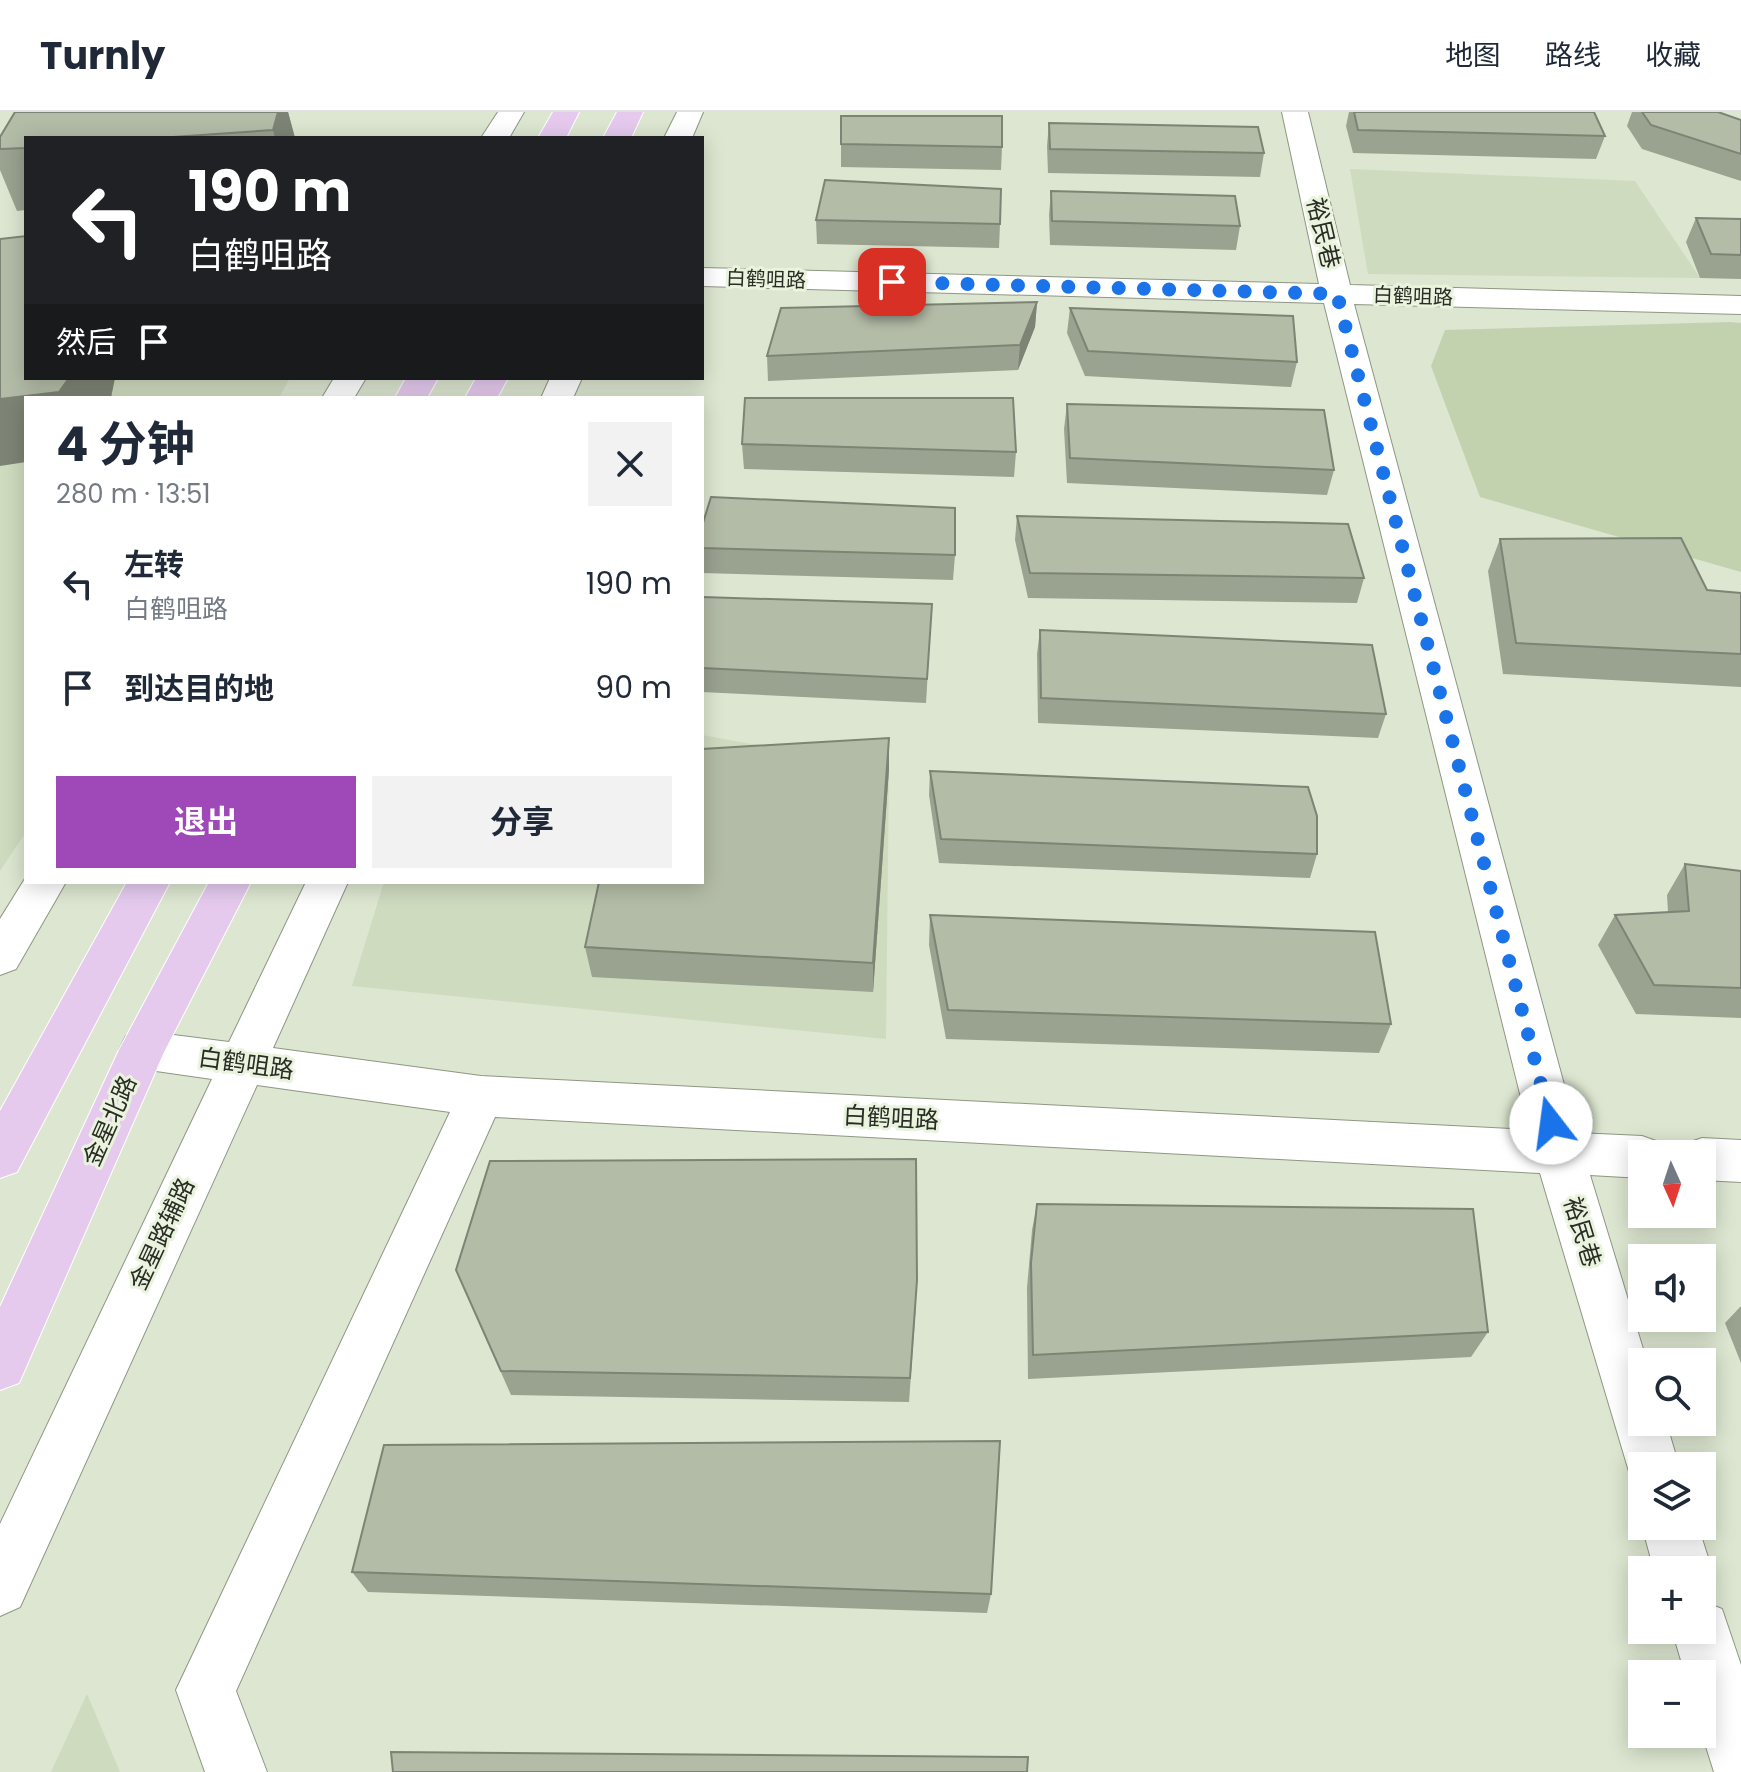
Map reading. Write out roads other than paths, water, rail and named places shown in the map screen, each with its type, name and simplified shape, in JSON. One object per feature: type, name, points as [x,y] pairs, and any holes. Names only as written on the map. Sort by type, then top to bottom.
[{"type":"main road","points":[[553,136],[566,112]]},
{"type":"main road","points":[[618,136],[630,112]]},
{"type":"main road","points":[[0,1157],[148,884]]},
{"type":"main road","name":"金星北路","points":[[0,1365],[142,1050],[229,884]]},
{"type":"street","points":[[496,136],[511,112]]},
{"type":"street","points":[[679,136],[690,112]]},
{"type":"street","name":"裕民巷","points":[[1295,112],[1337,294],[1559,1154],[1648,1452]]},
{"type":"street","name":"白鹤咀路","points":[[704,277],[1741,305]]},
{"type":"street","points":[[0,957],[44,884]]},
{"type":"street","name":"金星路辅路","points":[[0,1587],[326,884]]},
{"type":"street","name":"白鹤咀路","points":[[142,1050],[481,1096],[1628,1156]]},
{"type":"street","points":[[236,1772],[206,1690],[481,1096]]},
{"type":"street","points":[[1716,1160],[1741,1161]]},
{"type":"street","points":[[1705,1644],[1741,1764]]}]
